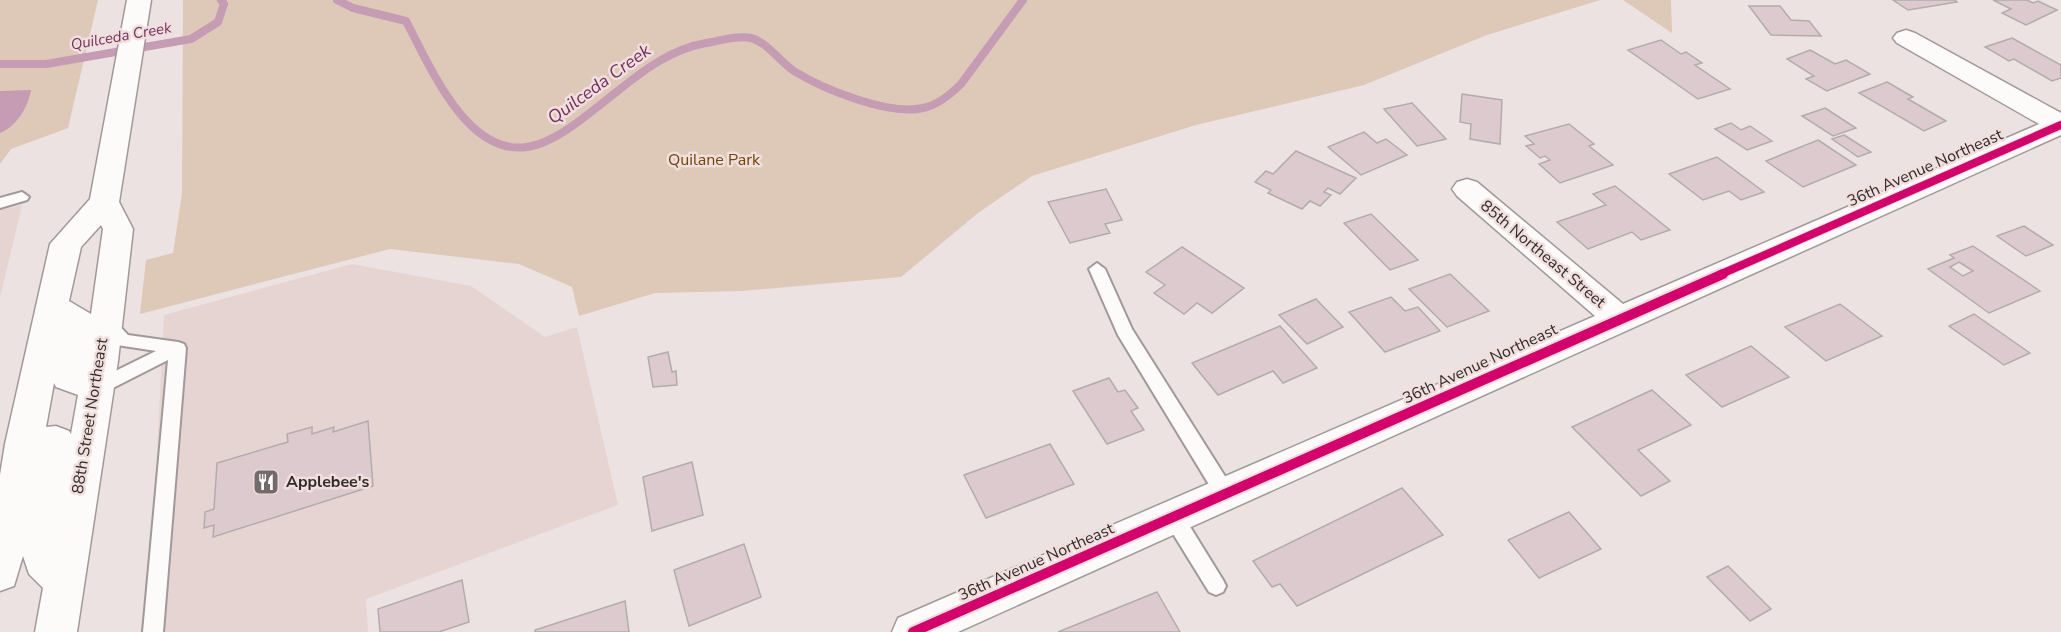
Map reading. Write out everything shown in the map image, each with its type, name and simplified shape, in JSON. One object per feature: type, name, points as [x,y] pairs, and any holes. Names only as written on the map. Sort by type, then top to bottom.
[{"type":"main road","points":[[0,573],[11,447],[37,388],[51,306],[66,244],[104,202],[139,0]]},
{"type":"main road","points":[[1906,38],[2061,125]]},
{"type":"main road","name":"36th Avenue Northeast","points":[[913,632],[1226,495],[1618,318],[2061,125]]},
{"type":"main road","name":"85th Northeast Street","points":[[1467,189],[1618,318]]},
{"type":"main road","name":"88th Street Northeast","points":[[56,632],[62,580],[96,388],[118,229],[104,202]]},
{"type":"main road","points":[[51,306],[77,319],[68,378],[96,388]]},
{"type":"main road","points":[[11,447],[56,441],[42,528],[43,562],[62,580]]},
{"type":"lane","points":[[0,203],[22,197]]},
{"type":"lane","points":[[1096,269],[1124,331],[1226,495]]},
{"type":"lane","points":[[105,320],[123,341],[178,348]]},
{"type":"lane","points":[[96,388],[178,348]]},
{"type":"lane","points":[[153,632],[178,348]]},
{"type":"lane","points":[[1174,518],[1216,586]]},
{"type":"shaded area","points":[[31,90],[21,115],[12,126],[0,133],[0,91]]},
{"type":"shaded area","points":[[22,205],[0,298],[0,210]]},
{"type":"shaded area","points":[[352,264],[471,286],[545,337],[577,327],[618,505],[366,599],[368,632],[148,632],[164,315]]},
{"type":"green space","points":[[0,0],[98,0],[68,128],[11,149],[0,164]]},
{"type":"green space","name":"Quilane Park","points":[[183,0],[1600,0],[1487,35],[1364,85],[1196,125],[1032,176],[978,213],[901,277],[741,291],[655,293],[579,316],[572,287],[519,264],[390,249],[140,314],[146,260],[173,253],[182,194]]},
{"type":"green space","points":[[1623,0],[1671,0],[1672,33]]},
{"type":"building","points":[[1893,0],[1955,0],[1957,2],[1908,10]]},
{"type":"building","points":[[1993,0],[2027,0],[2033,3],[2038,1],[2057,10],[2026,25],[2002,13],[2011,9]]},
{"type":"building","points":[[1749,6],[1780,6],[1791,20],[1809,21],[1821,36],[1771,35]]},
{"type":"building","points":[[2012,38],[2061,65],[2061,78],[2052,81],[2014,59],[2009,61],[1985,47]]},
{"type":"building","points":[[1661,40],[1681,54],[1686,52],[1702,63],[1695,65],[1730,89],[1698,99],[1628,50]]},
{"type":"building","points":[[1810,50],[1835,64],[1846,60],[1870,74],[1827,91],[1806,79],[1814,76],[1787,59]]},
{"type":"building","points":[[1887,82],[1913,97],[1908,99],[1946,121],[1924,131],[1859,93]]},
{"type":"building","points":[[1462,94],[1502,100],[1500,144],[1470,139],[1471,124],[1460,122]]},
{"type":"building","points":[[1412,103],[1446,139],[1417,146],[1384,109]]},
{"type":"building","points":[[1825,108],[1856,128],[1833,136],[1802,116]]},
{"type":"building","points":[[1731,123],[1741,130],[1750,126],[1772,141],[1747,150],[1715,129]]},
{"type":"building","points":[[1569,124],[1594,144],[1589,146],[1613,165],[1560,183],[1539,164],[1550,160],[1545,156],[1540,158],[1526,146],[1534,144],[1525,136]]},
{"type":"building","points":[[1364,132],[1377,143],[1386,139],[1407,155],[1361,175],[1328,147]]},
{"type":"building","points":[[1844,135],[1871,152],[1858,157],[1832,139]]},
{"type":"building","points":[[1818,140],[1856,165],[1803,187],[1766,161]]},
{"type":"building","points":[[1296,151],[1356,178],[1340,194],[1328,188],[1324,192],[1331,195],[1320,206],[1310,201],[1302,209],[1268,193],[1271,190],[1255,182],[1266,171],[1273,174]]},
{"type":"building","points":[[1717,157],[1764,192],[1741,200],[1729,191],[1703,200],[1669,174]]},
{"type":"building","points":[[1615,186],[1670,230],[1641,240],[1632,232],[1588,249],[1557,222],[1606,205],[1593,194]]},
{"type":"building","points":[[1106,189],[1122,220],[1105,224],[1110,233],[1070,243],[1048,202]]},
{"type":"building","points":[[1371,214],[1418,260],[1390,270],[1344,223]]},
{"type":"building","points":[[2024,226],[2053,245],[2026,256],[1997,236]]},
{"type":"building","points":[[1973,246],[2040,291],[1989,313],[1928,269],[1954,258],[1950,255]],"holes":[[[1959,262],[1973,271],[1963,276],[1950,267]]]},
{"type":"building","points":[[1182,247],[1244,288],[1212,313],[1197,303],[1184,314],[1154,293],[1165,285],[1146,272]]},
{"type":"building","points":[[1450,274],[1489,311],[1447,327],[1409,289]]},
{"type":"building","points":[[1391,297],[1405,311],[1418,307],[1440,331],[1385,352],[1349,312]]},
{"type":"building","points":[[1316,299],[1343,327],[1307,344],[1279,315]]},
{"type":"building","points":[[1840,304],[1882,336],[1826,361],[1785,327]]},
{"type":"building","points":[[1974,314],[2030,353],[2004,365],[1949,326]]},
{"type":"building","points":[[1280,326],[1317,368],[1283,383],[1273,371],[1218,395],[1192,363]]},
{"type":"building","points":[[1751,346],[1789,377],[1722,407],[1686,375]]},
{"type":"building","points":[[668,352],[672,372],[676,371],[677,385],[653,387],[648,357]]},
{"type":"building","points":[[1109,378],[1118,392],[1125,390],[1138,408],[1131,411],[1144,430],[1107,444],[1073,391]]},
{"type":"building","points":[[1652,390],[1691,425],[1638,450],[1670,481],[1641,496],[1572,427]]},
{"type":"building","points":[[368,421],[373,486],[213,537],[214,525],[204,528],[205,512],[214,509],[217,463],[288,442],[287,434],[312,427],[312,434],[334,427],[333,432]]},
{"type":"building","points":[[1050,444],[1074,484],[986,518],[964,475]]},
{"type":"building","points":[[692,462],[703,515],[652,531],[643,477]]},
{"type":"building","points":[[1402,488],[1443,535],[1297,606],[1280,584],[1272,587],[1253,561]]},
{"type":"building","points":[[1569,512],[1601,549],[1539,578],[1508,540]]},
{"type":"building","points":[[744,544],[761,597],[689,626],[674,570]]},
{"type":"building","points":[[1728,566],[1771,609],[1750,621],[1707,577]]},
{"type":"building","points":[[462,580],[469,622],[439,632],[380,632],[378,609]]},
{"type":"building","points":[[1157,592],[1180,632],[1058,632]]},
{"type":"building","points":[[625,601],[629,632],[535,632],[535,630]]},
{"type":"waterway","name":"Quilceda Creek","points":[[0,64],[46,64],[191,39],[218,22],[224,4],[221,0]]},
{"type":"waterway","name":"Quilceda Creek","points":[[337,0],[353,8],[406,21],[438,82],[452,104],[468,122],[486,137],[505,146],[527,147],[539,144],[563,132],[639,75],[670,55],[694,46],[734,38],[746,37],[757,40],[794,71],[839,93],[875,105],[893,108],[928,107],[944,99],[961,84],[1023,0]]},
{"type":"cycle path","points":[[913,632],[2061,125]]},
{"type":"place","name":"Applebee's","points":[[266,482]]}]
